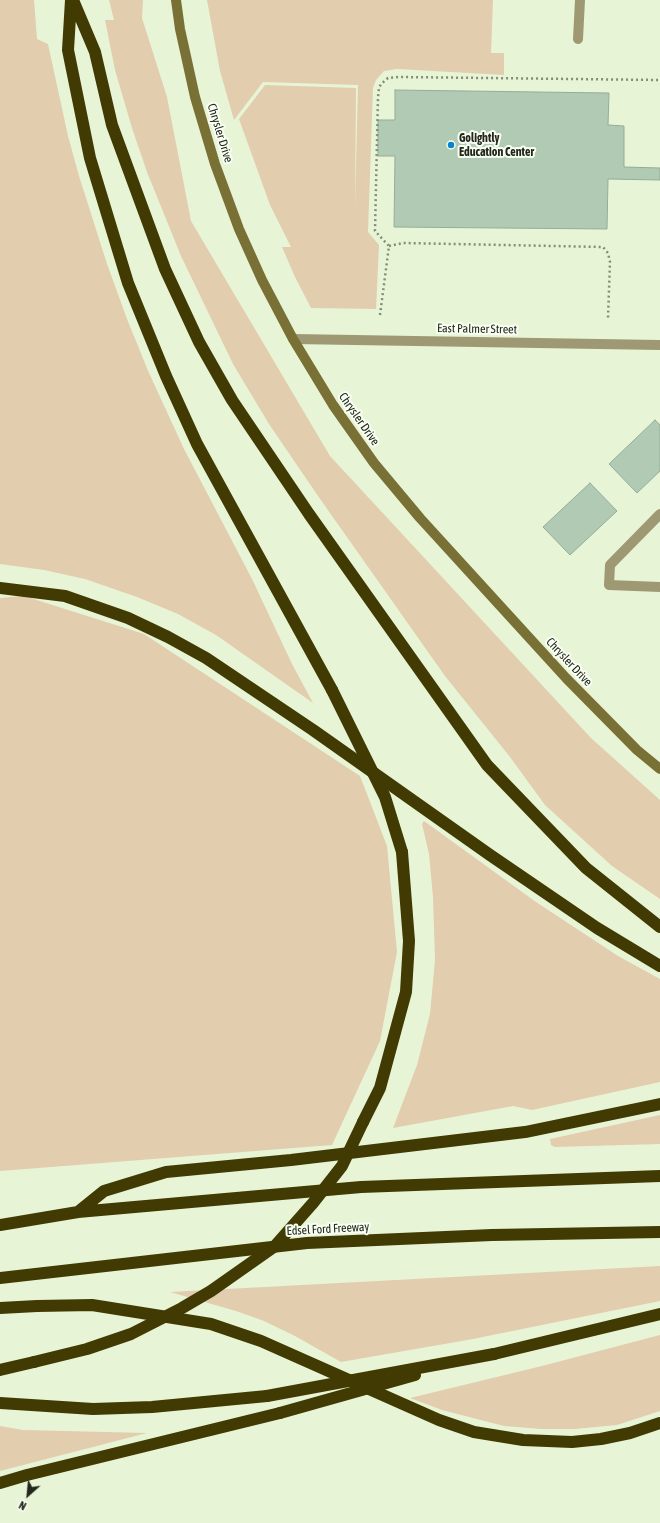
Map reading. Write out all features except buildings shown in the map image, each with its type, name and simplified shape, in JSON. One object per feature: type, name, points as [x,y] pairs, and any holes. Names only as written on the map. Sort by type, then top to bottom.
[{"type":"highway","points":[[0,1370],[87,1349],[131,1334],[212,1291],[275,1246],[313,1203],[342,1166],[380,1088],[406,992],[409,941],[402,852],[384,797],[332,690],[197,444],[166,376],[128,283],[90,158],[68,50],[72,0]]},
{"type":"highway","points":[[72,0],[95,52],[112,125],[166,269],[199,342],[232,400],[309,514],[487,765],[586,868],[660,927]]},
{"type":"highway","points":[[0,588],[65,596],[128,618],[206,658],[313,730],[490,855],[597,928],[660,966]]},
{"type":"highway","points":[[78,1212],[104,1190],[166,1172],[291,1160],[525,1132],[660,1104]]},
{"type":"highway","points":[[0,1225],[78,1212],[361,1187],[660,1176]]},
{"type":"highway","name":"Edsel Ford Freeway","points":[[0,1278],[307,1243],[492,1236],[660,1232]]},
{"type":"highway","points":[[0,1308],[92,1306],[211,1324],[261,1341],[439,1420],[474,1432],[523,1440],[572,1442],[601,1439],[630,1433],[660,1422]]},
{"type":"highway","points":[[0,1484],[27,1475],[280,1413],[494,1354],[660,1314]]},
{"type":"highway","points":[[0,1403],[93,1409],[152,1407],[267,1396],[494,1354]]},
{"type":"street","name":"Chrysler Drive","points":[[176,0],[180,29],[195,97],[215,164],[239,229],[262,280],[293,340],[333,404],[374,463],[420,518],[566,678],[637,750],[660,769]]},
{"type":"street","points":[[578,39],[580,0]]},
{"type":"street","name":"East Palmer Street","points":[[293,340],[660,345]]},
{"type":"street","points":[[660,514],[610,566],[609,584],[660,587]]},
{"type":"path","points":[[380,315],[389,246],[375,230],[379,88],[388,78],[660,80]]},
{"type":"path","points":[[389,246],[403,243],[603,246],[608,252],[610,262],[608,318]]},
{"type":"shaded area","points":[[0,0],[34,0],[37,39],[48,44],[68,136],[79,176],[107,264],[127,319],[149,373],[184,449],[252,579],[292,664],[313,703],[216,635],[178,614],[137,597],[85,579],[44,570],[0,564]]},
{"type":"shaded area","points":[[109,0],[143,0],[142,18],[167,97],[191,221],[330,456],[591,738],[660,800],[660,899],[612,866],[545,805],[510,757],[445,676],[269,424],[233,364],[181,256],[147,172],[115,70],[105,20],[114,20]]},
{"type":"shaded area","points":[[207,0],[493,0],[491,53],[504,53],[504,75],[397,69],[384,71],[376,80],[373,88],[368,232],[379,245],[376,309],[311,308],[282,247],[291,247],[270,205],[239,119],[265,85],[356,88],[355,208],[358,85],[263,82],[234,120],[220,71]]},
{"type":"shaded area","points":[[24,596],[144,634],[360,776],[387,846],[397,952],[380,1041],[332,1145],[0,1171],[0,598]]},
{"type":"shaded area","points":[[424,821],[536,902],[618,956],[660,979],[660,1082],[532,1110],[513,1106],[393,1128],[417,1065],[430,1014],[435,960],[433,897],[429,854],[422,824]]},
{"type":"shaded area","points":[[660,1115],[660,1144],[555,1147],[551,1145],[550,1139]]},
{"type":"shaded area","points":[[660,1266],[660,1301],[473,1339],[341,1362],[295,1336],[264,1321],[236,1311],[170,1292]]},
{"type":"shaded area","points":[[660,1335],[660,1411],[617,1425],[575,1429],[541,1429],[504,1426],[442,1410],[410,1398],[542,1366]]},
{"type":"shaded area","points":[[0,1426],[23,1430],[147,1433],[0,1471]]},
{"type":"place","name":"Golightly Education Center","points":[[451,145]]}]
